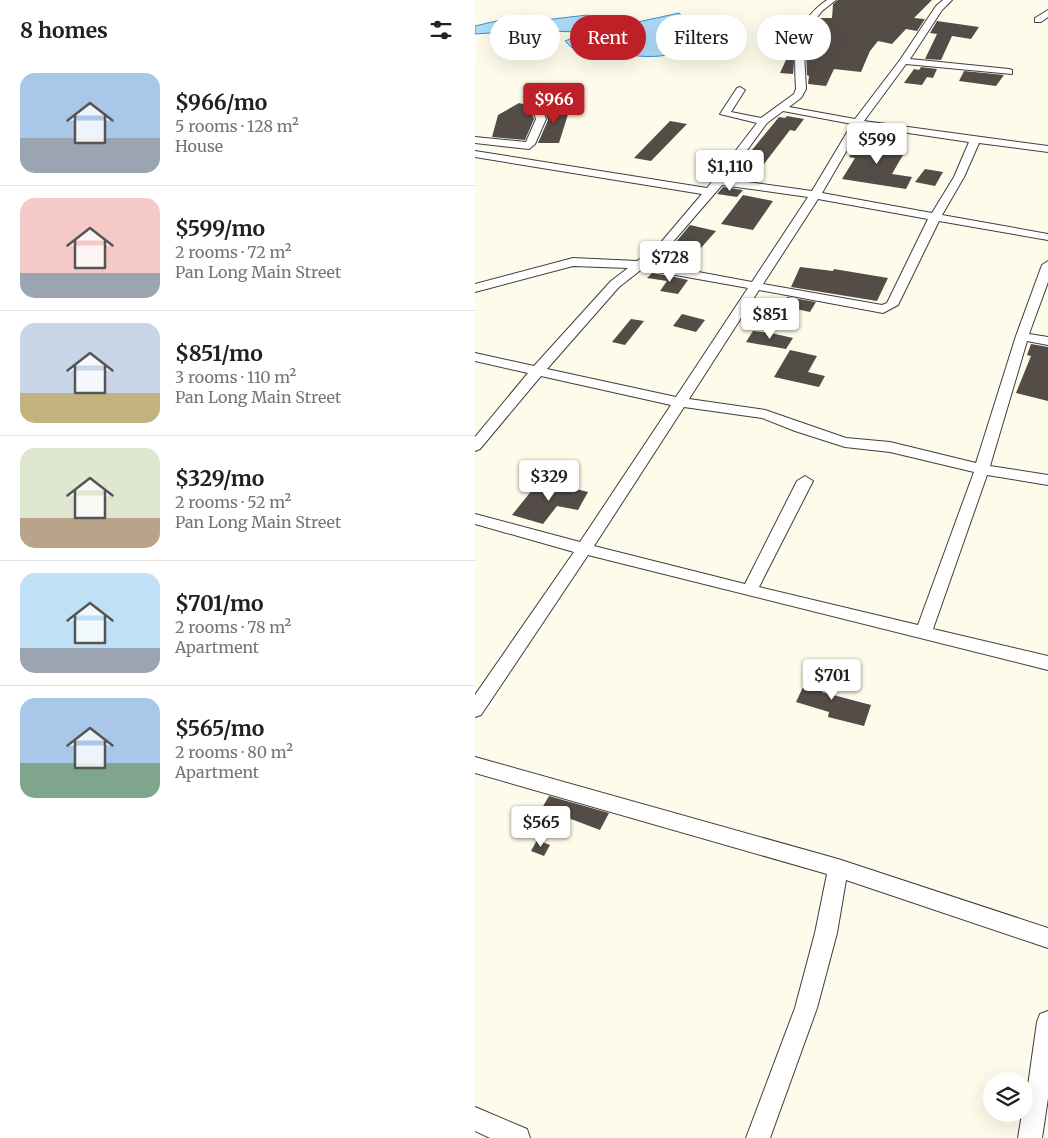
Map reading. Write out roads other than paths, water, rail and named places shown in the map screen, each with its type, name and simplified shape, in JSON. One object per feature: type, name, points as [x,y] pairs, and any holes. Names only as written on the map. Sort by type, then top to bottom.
[{"type":"street","points":[[475,446],[537,371],[615,284],[661,248],[719,181],[763,121],[798,96],[801,89],[799,53],[808,24],[819,9],[833,0]]},
{"type":"street","points":[[475,710],[583,550],[815,195],[858,122],[904,61],[939,8],[948,0]]},
{"type":"street","points":[[1038,20],[1048,12]]},
{"type":"street","points":[[904,61],[1009,72]]},
{"type":"street","points":[[740,90],[725,114],[763,121]]},
{"type":"street","points":[[475,140],[525,147],[530,144],[541,119],[538,110],[548,102]]},
{"type":"street","points":[[781,108],[817,116],[1048,149]]},
{"type":"street","points":[[475,288],[573,262],[639,265],[883,309],[892,305],[935,217],[959,177],[975,140]]},
{"type":"street","points":[[475,154],[710,192]]},
{"type":"street","points":[[719,181],[815,195],[935,217],[991,225],[1048,237]]},
{"type":"street","points":[[923,634],[982,469],[1022,336],[1048,265]]},
{"type":"street","points":[[1022,336],[1048,341]]},
{"type":"street","points":[[475,357],[678,402],[765,414],[799,428],[845,442],[890,447],[982,469],[1048,480]]},
{"type":"street","points":[[749,591],[805,481]]},
{"type":"street","points":[[475,520],[583,550],[1048,663]]},
{"type":"street","points":[[475,765],[838,868],[1048,938]]},
{"type":"street","points":[[759,1138],[807,1008],[826,933],[838,868]]},
{"type":"street","points":[[1030,1138],[1048,1022]]},
{"type":"street","points":[[475,1120],[517,1138]]},
{"type":"water","points":[[570,17],[570,32],[560,31],[560,18]]},
{"type":"water","points":[[656,18],[656,56],[646,56],[646,20]]},
{"type":"water","points":[[490,22],[490,33],[475,34],[475,26]]},
{"type":"water","points":[[570,39],[570,46],[565,41]]}]
